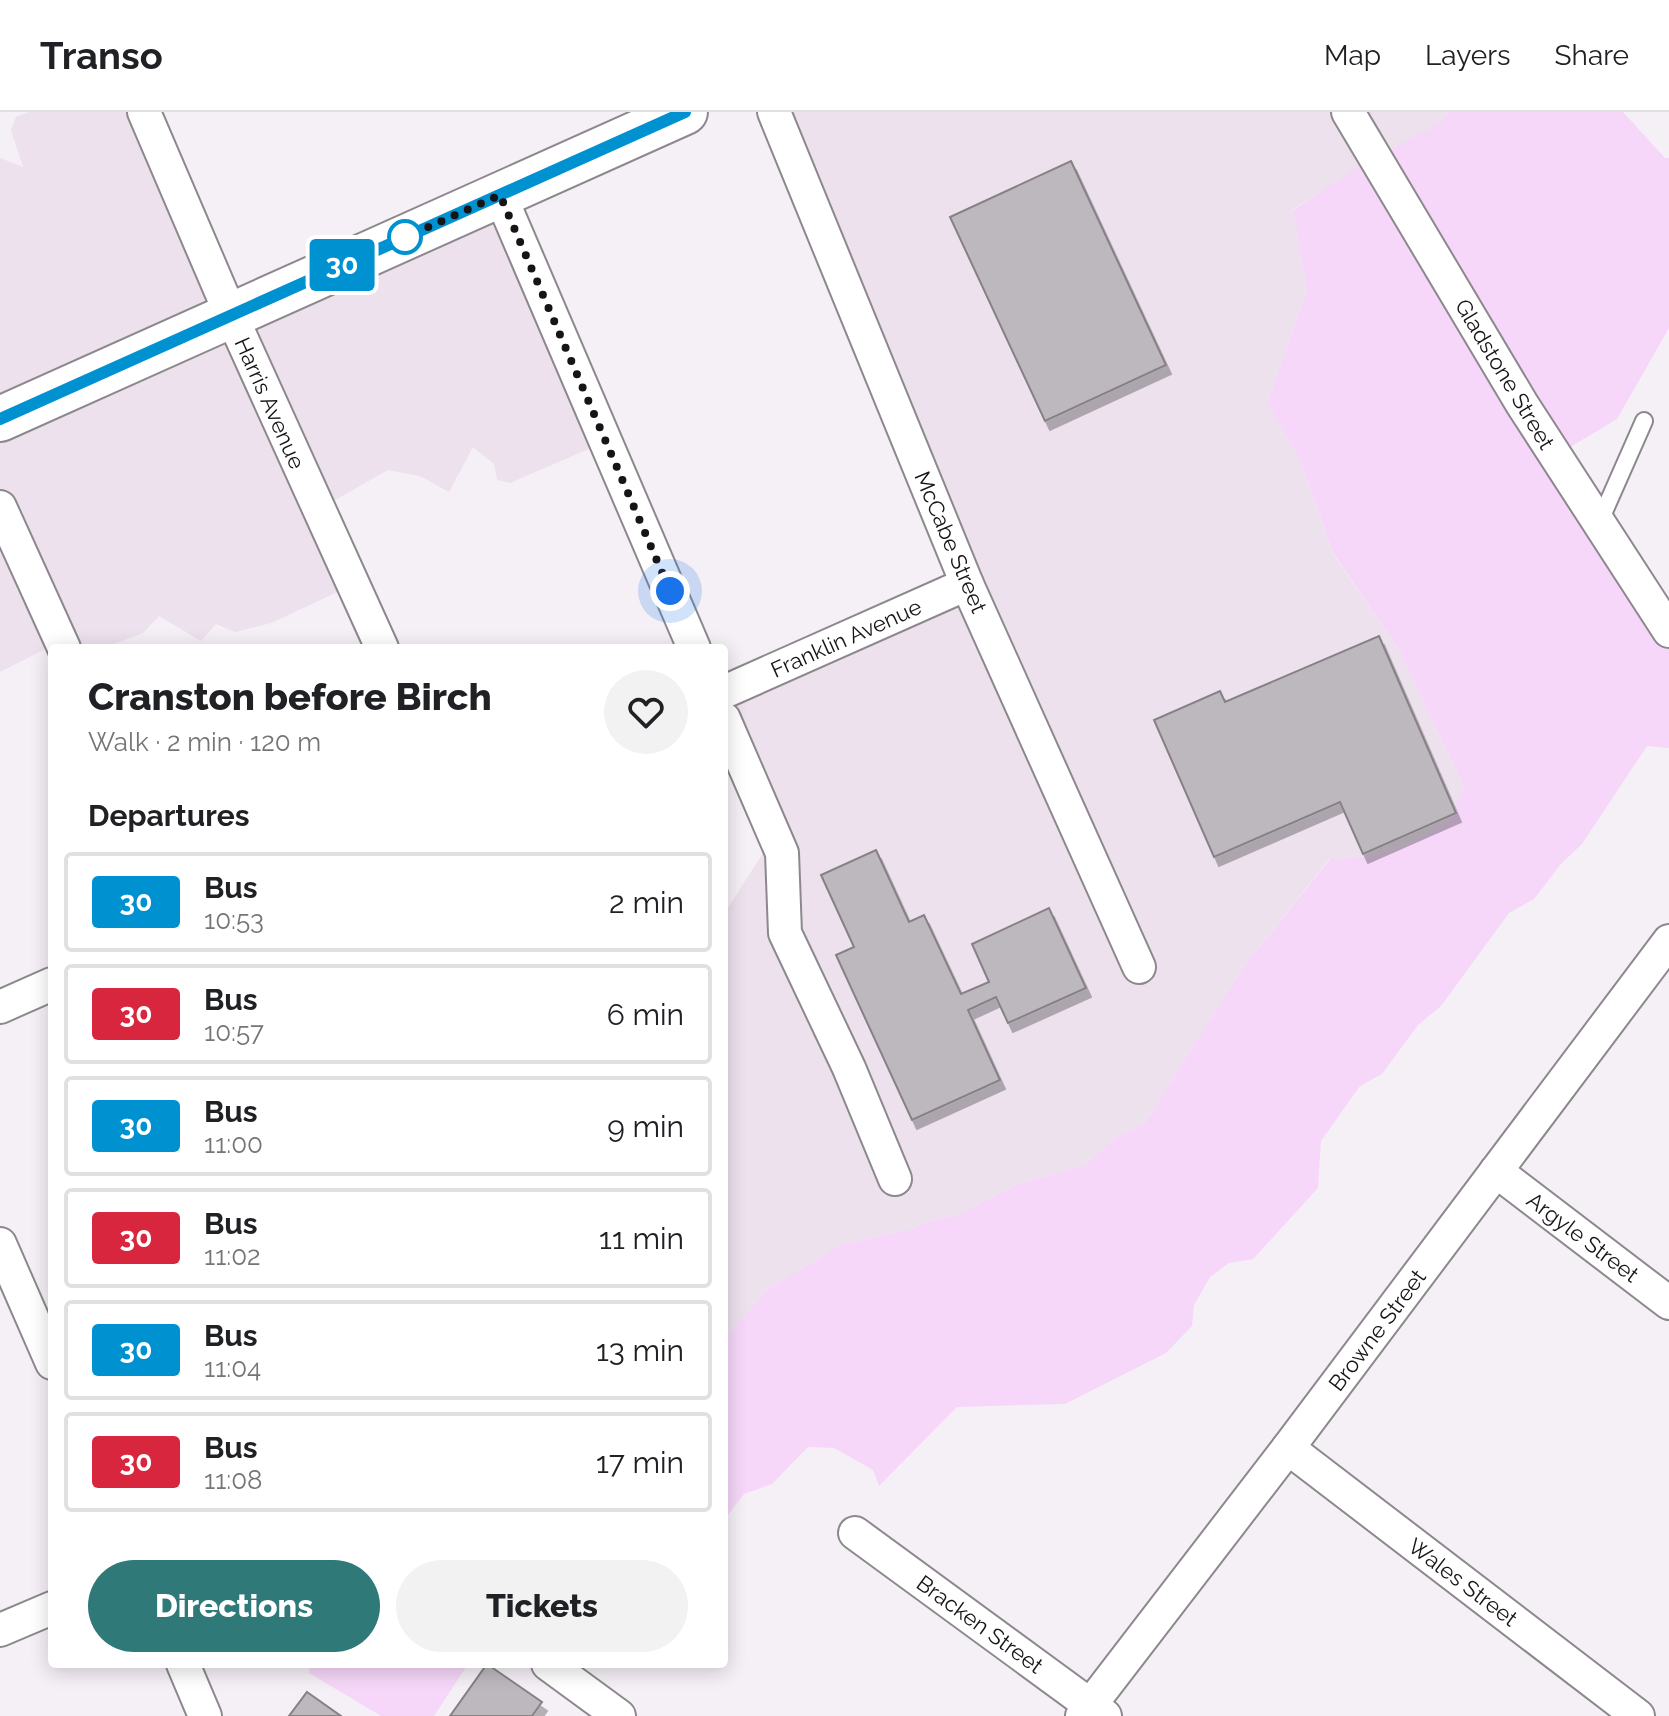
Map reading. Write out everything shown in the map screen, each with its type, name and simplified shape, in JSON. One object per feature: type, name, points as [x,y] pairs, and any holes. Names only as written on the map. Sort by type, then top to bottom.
[{"type":"main road","points":[[0,419],[685,112]]},
{"type":"street","name":"Harris Avenue","points":[[144,112],[231,315],[380,644]]},
{"type":"street","name":"McCabe Street","points":[[774,112],[967,584],[1139,967]]},
{"type":"street","name":"Gladstone Street","points":[[1348,112],[1522,404],[1669,631]]},
{"type":"street","points":[[500,195],[692,644]]},
{"type":"street","points":[[0,507],[62,644]]},
{"type":"street","name":"Franklin Avenue","points":[[728,690],[967,584]]},
{"type":"street","points":[[728,728],[782,853],[785,933],[849,1068],[895,1179]]},
{"type":"street","name":"Browne Street","points":[[1093,1712],[1669,941]]},
{"type":"street","points":[[0,1007],[48,986]]},
{"type":"street","name":"Argyle Street","points":[[1496,1171],[1669,1303]]},
{"type":"street","points":[[0,1244],[12,1304],[48,1357]]},
{"type":"street","name":"Wales Street","points":[[1288,1448],[1638,1716]]},
{"type":"street","name":"Bracken Street","points":[[855,1533],[1093,1712]]},
{"type":"street","points":[[0,1630],[48,1610]]},
{"type":"street","points":[[185,1668],[205,1716]]},
{"type":"street","points":[[553,1668],[619,1716]]},
{"type":"lane","points":[[1599,523],[1644,421]]},
{"type":"shaded area","points":[[29,112],[141,112],[226,311],[487,200],[598,445],[510,483],[497,480],[494,464],[473,447],[449,492],[420,476],[388,470],[321,508],[346,588],[271,623],[235,632],[216,624],[201,641],[159,616],[143,633],[114,644],[48,644],[48,648],[0,672],[0,158],[23,167],[11,130],[16,117]]},
{"type":"shaded area","points":[[770,112],[1448,112],[1440,123],[1380,155],[1293,209],[1307,291],[1267,403],[1301,462],[1333,554],[1399,650],[1464,787],[1446,823],[1409,844],[1373,856],[1329,859],[1241,970],[1145,1123],[1114,1138],[1084,1166],[1018,1184],[960,1214],[923,1223],[916,1228],[840,1245],[768,1289],[728,1334],[728,908],[772,839],[728,705],[728,691],[969,571]]},
{"type":"shaded area","points":[[1448,112],[1623,112],[1665,158],[1669,158],[1669,328],[1617,419],[1557,455],[1669,637],[1669,748],[1647,746],[1582,844],[1561,864],[1534,899],[1509,913],[1441,1006],[1418,1025],[1382,1074],[1360,1086],[1321,1141],[1318,1188],[1253,1259],[1229,1263],[1210,1277],[1194,1305],[1192,1326],[1166,1353],[1065,1404],[957,1407],[879,1486],[873,1470],[834,1448],[808,1447],[772,1484],[744,1494],[728,1515],[728,1334],[768,1289],[840,1245],[916,1228],[923,1223],[960,1214],[1018,1184],[1084,1166],[1114,1138],[1145,1123],[1241,970],[1330,859],[1373,856],[1409,844],[1446,823],[1464,787],[1399,650],[1333,553],[1301,462],[1267,403],[1307,291],[1293,210],[1367,161],[1440,123]]},
{"type":"shaded area","points":[[310,1668],[465,1668],[434,1716],[381,1716],[309,1673]]},
{"type":"building","points":[[1071,161],[1166,365],[1045,421],[950,217]]},
{"type":"building","points":[[1379,636],[1456,813],[1363,854],[1340,802],[1214,857],[1154,720],[1220,691],[1225,702]]},
{"type":"building","points":[[876,850],[909,922],[924,915],[961,994],[989,982],[972,944],[1049,908],[1086,988],[1008,1023],[996,997],[968,1010],[1000,1080],[912,1120],[836,955],[854,947],[821,875]]},
{"type":"building","points":[[484,1668],[493,1668],[542,1702],[532,1716],[450,1716]]},
{"type":"building","points":[[307,1692],[341,1716],[289,1716]]},
{"type":"bus line","name":"30","points":[[0,419],[685,112]]},
{"type":"route","points":[[405,237],[397,241],[500,195],[670,591]]}]
